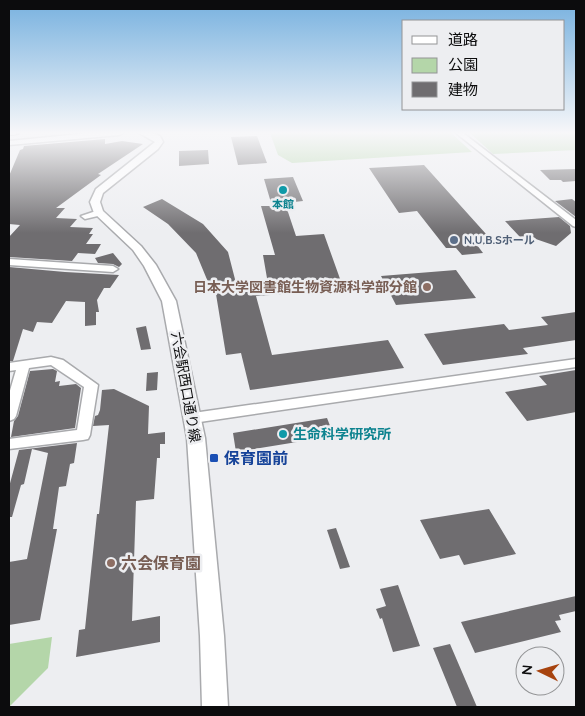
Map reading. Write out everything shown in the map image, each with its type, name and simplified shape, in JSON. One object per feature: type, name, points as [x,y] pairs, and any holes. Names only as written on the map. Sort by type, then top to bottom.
[{"type":"street","points":[[85,216],[99,213],[94,201],[99,191],[130,166]]},
{"type":"street","points":[[502,166],[576,224]]},
{"type":"street","name":"六会駅西口通り線","points":[[99,213],[137,248],[150,266],[169,301],[196,438],[215,707]]},
{"type":"street","points":[[9,262],[113,269]]},
{"type":"street","points":[[9,367],[51,361],[58,362],[91,385],[83,435],[9,444]]},
{"type":"street","points":[[193,418],[576,363]]},
{"type":"street","points":[[9,416],[24,365]]},
{"type":"green space","points":[[52,637],[48,668],[9,707],[9,644]]},
{"type":"building","points":[[13,166],[109,166],[98,174],[101,175],[56,208],[65,208],[56,218],[77,219],[70,227],[93,228],[89,234],[93,234],[86,244],[101,244],[95,254],[78,253],[72,261],[9,257],[9,237],[20,225],[9,224],[9,176]]},
{"type":"building","points":[[425,166],[495,244],[477,245],[483,253],[462,255],[456,248],[446,248],[417,211],[399,213],[369,168]]},
{"type":"building","points":[[576,169],[576,181],[563,182],[561,180],[550,180],[540,170]]},
{"type":"building","points":[[293,177],[303,201],[285,203],[296,236],[324,234],[344,290],[256,296],[272,355],[388,340],[404,368],[250,390],[241,353],[226,355],[214,282],[208,282],[196,253],[168,224],[143,207],[162,199],[203,224],[228,252],[237,287],[268,284],[263,255],[275,255],[261,206],[272,206],[264,179]]},
{"type":"building","points":[[572,199],[576,202],[576,217],[555,201]]},
{"type":"building","points":[[559,217],[570,226],[571,233],[556,246],[527,236],[520,237],[505,221]]},
{"type":"building","points":[[113,253],[122,264],[119,267],[113,264],[98,263],[95,258]]},
{"type":"building","points":[[9,267],[119,275],[110,288],[104,288],[97,300],[99,312],[96,312],[96,325],[85,326],[85,302],[66,301],[52,323],[37,322],[33,332],[23,329],[13,361],[9,361]]},
{"type":"building","name":"日本大学図書館生物資源科学部分館","points":[[456,270],[476,298],[396,305],[381,276]]},
{"type":"building","points":[[576,312],[576,340],[523,348],[528,354],[443,365],[424,334],[504,324],[509,330],[548,325],[541,317]]},
{"type":"building","points":[[146,326],[151,349],[141,350],[136,328]]},
{"type":"building","points":[[53,369],[57,371],[55,382],[60,381],[59,386],[76,384],[81,388],[75,428],[11,437],[14,421],[18,416],[30,371]]},
{"type":"building","points":[[576,370],[576,412],[527,421],[505,392],[547,385],[539,376]]},
{"type":"building","points":[[158,372],[157,390],[146,391],[147,373]]},
{"type":"building","points":[[114,389],[149,406],[148,434],[165,432],[165,444],[160,444],[160,458],[157,458],[154,499],[136,501],[132,621],[160,616],[160,642],[76,657],[79,630],[85,629],[97,514],[99,514],[109,425],[93,426],[95,416],[98,415],[100,410],[102,390]]},
{"type":"building","name":"生命科学研究所","points":[[327,418],[334,436],[236,452],[233,433]]},
{"type":"building","points":[[77,443],[74,463],[70,464],[66,486],[59,487],[53,529],[57,529],[40,620],[9,625],[9,562],[27,559],[48,453],[32,449],[24,484],[21,485],[12,517],[9,517],[9,487],[19,450]]},
{"type":"building","points":[[489,509],[516,554],[464,565],[459,555],[440,559],[420,520]]},
{"type":"building","points":[[336,528],[350,567],[340,569],[327,530]]},
{"type":"building","points":[[398,585],[420,646],[393,652],[382,618],[380,619],[376,609],[386,606],[380,589]]},
{"type":"building","points":[[576,596],[576,611],[559,615],[561,620],[555,621],[561,632],[475,653],[461,622]]},
{"type":"building","points":[[450,644],[477,707],[457,707],[433,648]]},
{"type":"place","name":"本館","points":[[283,190]]},
{"type":"place","name":"N.U.B.Sホール","points":[[454,240]]},
{"type":"place","name":"日本大学図書館生物資源科学部分館","points":[[427,287]]},
{"type":"place","name":"生命科学研究所","points":[[283,434]]},
{"type":"place","name":"保育園前","points":[[214,458]]},
{"type":"place","name":"六会保育園","points":[[111,563]]}]
